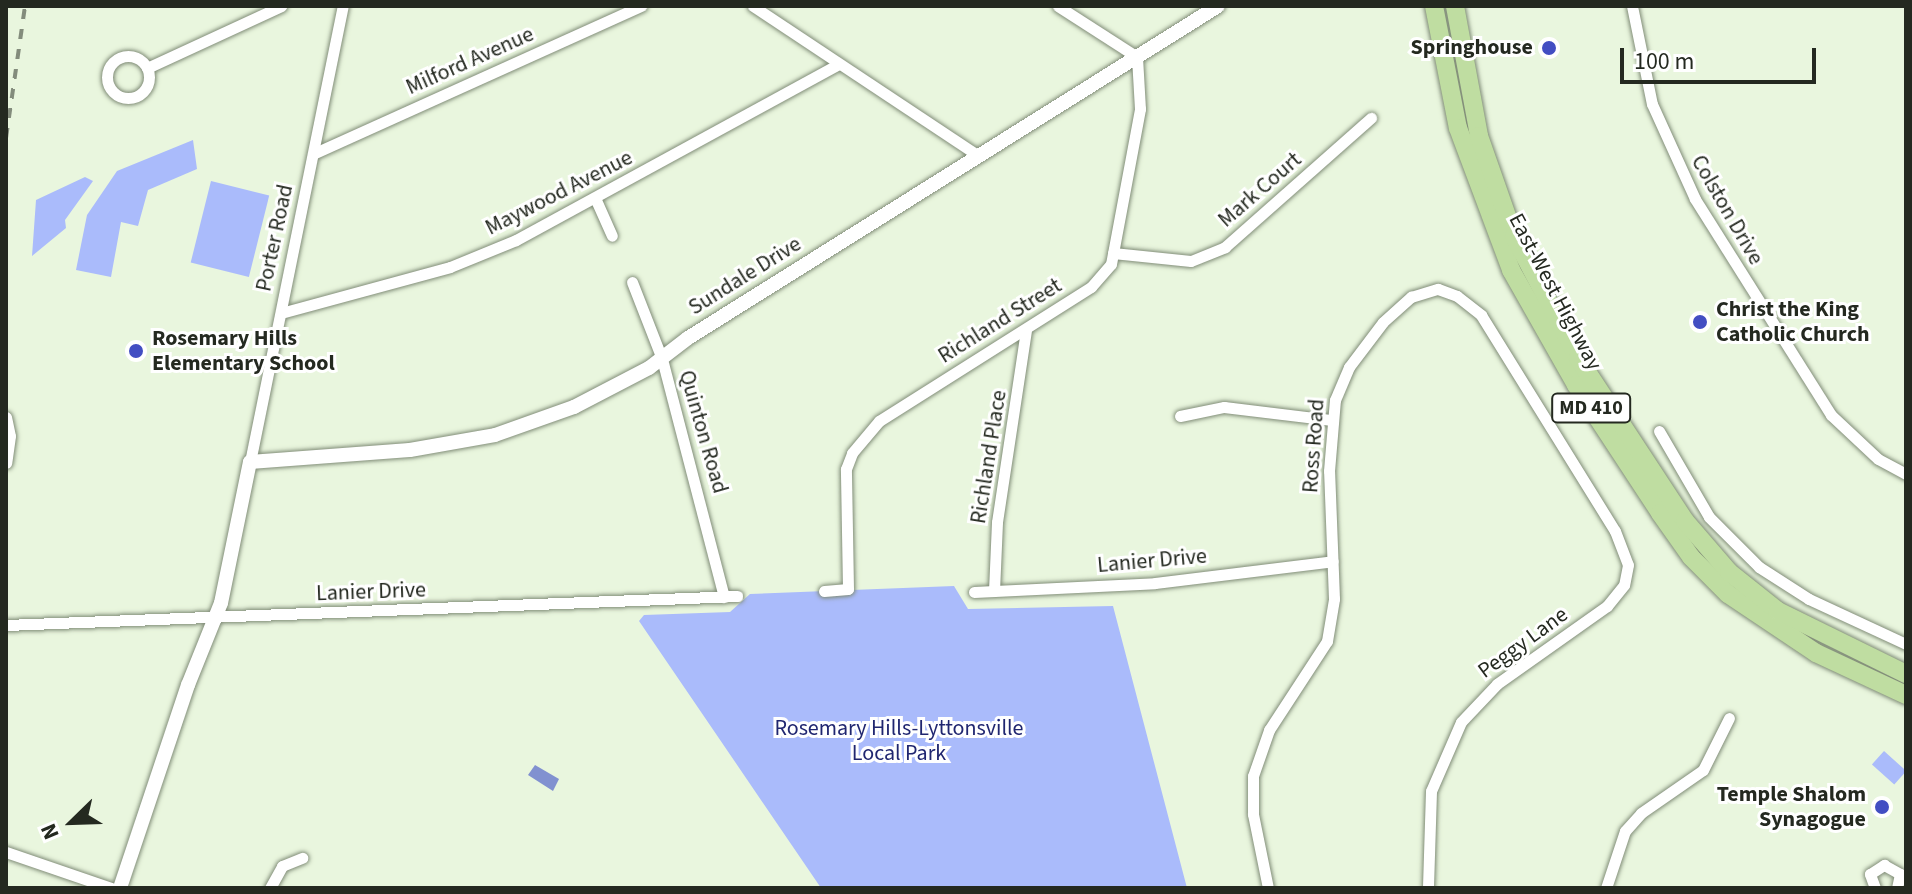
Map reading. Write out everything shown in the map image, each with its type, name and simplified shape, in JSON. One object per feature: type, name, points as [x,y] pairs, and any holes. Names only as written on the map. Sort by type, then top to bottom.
[{"type":"main road","name":"East-West Highway","points":[[1434,6],[1458,128],[1511,270],[1576,385],[1660,513],[1691,557],[1741,603],[1816,653],[1906,695]]},
{"type":"main road","name":"East-West Highway","points":[[1455,6],[1479,136],[1514,236],[1555,318],[1674,504],[1702,543],[1754,594],[1808,629],[1906,674]]},
{"type":"street","points":[[147,68],[281,6]]},
{"type":"street","name":"Porter Road","points":[[120,888],[215,618],[315,153],[343,6]]},
{"type":"street","name":"Milford Avenue","points":[[315,153],[641,6]]},
{"type":"street","points":[[753,6],[837,65],[979,156]]},
{"type":"street","points":[[1058,6],[1137,57]]},
{"type":"street","name":"Sundale Drive","points":[[250,462],[410,450],[495,435],[574,407],[662,359],[1218,6]]},
{"type":"street","name":"Colston Drive","points":[[1632,6],[1652,104],[1687,186],[1831,415],[1878,459],[1906,474]]},
{"type":"street","name":"Richland Street","points":[[824,591],[848,589],[843,496],[852,453],[879,421],[1102,279],[1113,253],[1140,109],[1137,57]]},
{"type":"street","name":"Maywood Avenue","points":[[281,313],[450,267],[596,200],[837,65]]},
{"type":"street","name":"Mark Court","points":[[1113,253],[1191,261],[1225,247],[1371,118]]},
{"type":"street","points":[[596,200],[612,236]]},
{"type":"street","name":"Quinton Road","points":[[632,282],[662,359],[731,596]]},
{"type":"street","name":"Ross Road","points":[[1268,888],[1253,814],[1253,776],[1269,730],[1327,641],[1333,561],[1332,420],[1341,382],[1374,332],[1411,297],[1449,291],[1481,315],[1615,531]]},
{"type":"street","name":"Richland Place","points":[[994,591],[997,522],[1026,330]]},
{"type":"street","points":[[1180,416],[1224,407],[1332,420]]},
{"type":"street","points":[[6,417],[10,436],[6,463]]},
{"type":"street","points":[[1659,431],[1709,517],[1759,567],[1809,599],[1906,644]]},
{"type":"street","points":[[1674,504],[1693,491]]},
{"type":"street","name":"Peggy Lane","points":[[1428,888],[1431,791],[1448,746],[1478,701],[1607,606],[1624,585],[1626,552],[1615,531]]},
{"type":"street","name":"Lanier Drive","points":[[974,592],[1155,583],[1333,561]]},
{"type":"street","name":"Lanier Drive","points":[[6,625],[731,596]]},
{"type":"street","points":[[1606,888],[1625,831],[1641,813],[1703,770],[1729,718]]},
{"type":"street","points":[[6,852],[111,888]]},
{"type":"street","points":[[270,888],[282,866],[302,858]]},
{"type":"street","points":[[1875,888],[1870,874],[1884,865],[1900,874],[1897,888]]},
{"type":"green space","points":[[193,140],[197,169],[148,190],[138,226],[121,222],[111,277],[76,270],[87,215],[117,171]]},
{"type":"green space","points":[[85,177],[93,181],[65,220],[66,228],[32,256],[36,200]]},
{"type":"green space","points":[[211,181],[269,196],[249,277],[191,263]]},
{"type":"green space","name":"Rosemary Hills-Lyttonsville Local Park","points":[[954,586],[968,609],[1113,606],[1187,888],[821,888],[639,621],[644,615],[730,612],[750,594]]},
{"type":"green space","points":[[1884,751],[1906,771],[1894,784],[1872,764]]},
{"type":"shaded area","points":[[535,765],[559,779],[553,791],[528,775]]},
{"type":"railway","points":[[6,138],[25,6]]},
{"type":"place","name":"Springhouse","points":[[1549,48]]},
{"type":"place","name":"Christ the King Catholic Church","points":[[1700,322]]},
{"type":"place","name":"Rosemary Hills Elementary School","points":[[136,351]]},
{"type":"place","name":"Temple Shalom Synagogue","points":[[1882,807]]}]
